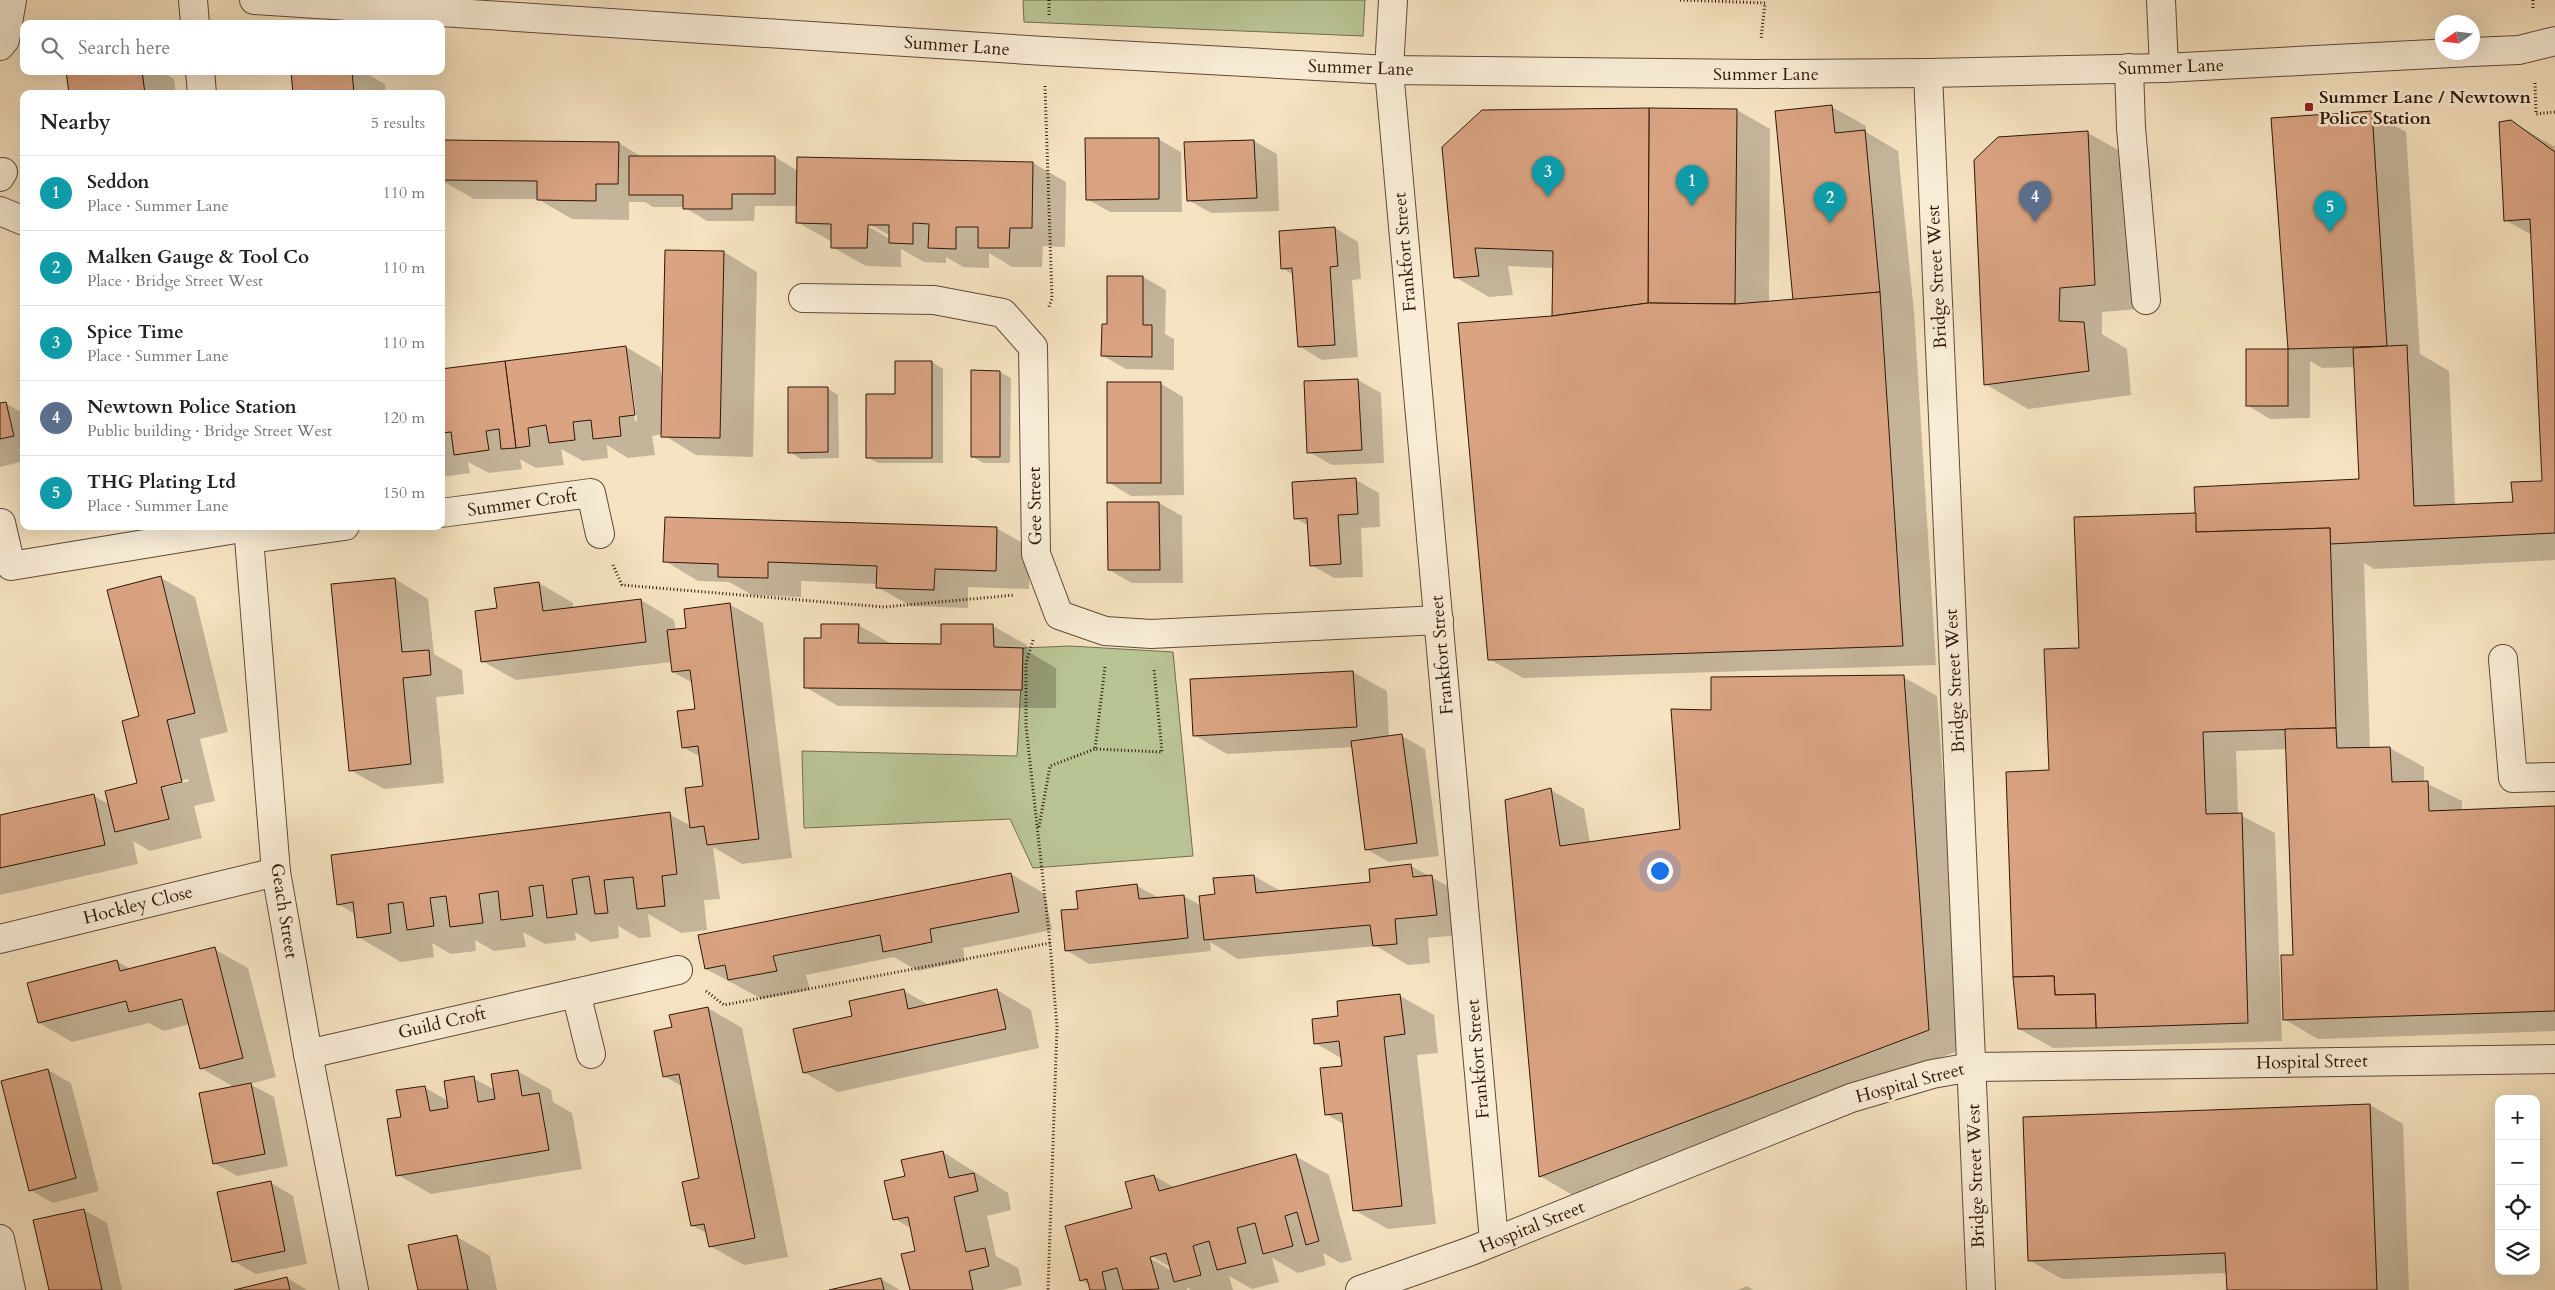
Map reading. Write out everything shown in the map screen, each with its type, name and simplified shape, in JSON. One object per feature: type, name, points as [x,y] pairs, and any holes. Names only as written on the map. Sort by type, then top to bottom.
[{"type":"street","points":[[0,46],[4,40],[12,0]]},
{"type":"street","points":[[193,0],[195,20]]},
{"type":"street","name":"Summer Lane","points":[[254,0],[1044,51],[1389,70],[1757,74],[1928,73],[2164,68],[2435,54]]},
{"type":"street","name":"Frankfort Street","points":[[1393,0],[1389,70],[1494,1241]]},
{"type":"street","points":[[2161,0],[2164,68]]},
{"type":"street","name":"Summer Lane","points":[[2480,52],[2519,50],[2545,43]]},
{"type":"street","points":[[2129,68],[2131,128],[2146,300]]},
{"type":"street","name":"Bridge Street West","points":[[1928,73],[1981,1290]]},
{"type":"street","points":[[200,75],[202,90]]},
{"type":"street","points":[[0,211],[20,219]]},
{"type":"street","points":[[803,298],[934,300],[1004,312],[1033,347]]},
{"type":"street","name":"Gee Street","points":[[1033,347],[1036,554],[1059,615],[1105,631],[1151,634],[1439,620]]},
{"type":"street","name":"Summer Croft","points":[[445,512],[592,493],[600,534]]},
{"type":"street","points":[[1,523],[11,566],[249,531],[268,530]]},
{"type":"street","name":"Geach Street","points":[[249,531],[276,872],[308,1054],[354,1290]]},
{"type":"street","points":[[2503,659],[2513,778],[2555,777]]},
{"type":"street","name":"Hockley Close","points":[[0,938],[276,872]]},
{"type":"street","name":"Guild Croft","points":[[308,1054],[678,970]]},
{"type":"street","points":[[576,993],[591,1054]]},
{"type":"street","name":"Hospital Street","points":[[1360,1290],[1471,1251],[1851,1098],[1932,1074],[1972,1067],[2555,1059]]},
{"type":"street","points":[[0,1239],[10,1290]]},
{"type":"path","points":[[1680,0],[1765,3],[1757,74]]},
{"type":"path","points":[[2545,43],[2536,114],[2555,112]]},
{"type":"path","points":[[1033,347],[1052,299],[1044,51]]},
{"type":"path","points":[[600,534],[622,585],[884,607],[1050,592],[1026,663],[1026,726],[1050,943],[1056,1027],[1048,1290]]},
{"type":"path","points":[[1096,749],[1104,686],[1105,631]]},
{"type":"path","points":[[1038,833],[1050,766],[1096,749],[1162,752],[1151,634]]},
{"type":"path","points":[[678,970],[724,1004],[1050,943]]},
{"type":"green space","points":[[1023,0],[1365,0],[1363,36],[1024,22]]},
{"type":"green space","points":[[1070,646],[1173,652],[1193,856],[1033,868],[1010,819],[804,828],[802,751],[1017,756],[1023,648]]},
{"type":"building","points":[[67,75],[143,75],[144,90],[68,90]]},
{"type":"building","points":[[291,75],[352,75],[354,90],[293,90]]},
{"type":"building","points":[[1832,105],[1835,133],[1865,130],[1880,292],[1793,300],[1775,111]]},
{"type":"building","points":[[1649,108],[1737,109],[1735,304],[1648,303]]},
{"type":"building","points":[[1649,108],[1648,303],[1552,316],[1553,251],[1475,248],[1479,276],[1454,278],[1442,147],[1482,110]]},
{"type":"building","points":[[2372,111],[2387,346],[2288,349],[2271,118]]},
{"type":"building","points":[[2511,120],[2555,152],[2555,533],[2330,544],[2330,528],[2196,532],[2194,487],[2359,479],[2353,348],[2407,345],[2414,506],[2513,502],[2511,482],[2542,481],[2530,219],[2504,221],[2499,122]]},
{"type":"building","points":[[2088,131],[2095,285],[2060,288],[2059,321],[2084,322],[2089,371],[1984,385],[1974,160],[1998,137]]},
{"type":"building","points":[[1085,138],[1159,138],[1159,199],[1086,200]]},
{"type":"building","points":[[445,140],[619,142],[618,184],[596,184],[596,201],[537,200],[537,181],[445,180]]},
{"type":"building","points":[[1254,140],[1257,198],[1187,201],[1184,142]]},
{"type":"building","points":[[629,156],[775,156],[775,194],[732,194],[732,209],[683,209],[683,195],[629,195]]},
{"type":"building","points":[[797,157],[1033,162],[1032,228],[1010,228],[1009,248],[978,248],[978,227],[956,227],[956,249],[928,248],[929,224],[913,223],[913,244],[889,243],[889,225],[868,225],[867,248],[831,248],[831,224],[796,223]]},
{"type":"building","points":[[1335,227],[1338,266],[1330,267],[1335,345],[1298,347],[1292,268],[1281,269],[1279,231]]},
{"type":"building","points":[[665,250],[724,251],[720,438],[661,437]]},
{"type":"building","points":[[1107,276],[1143,276],[1143,325],[1152,325],[1152,357],[1101,356],[1102,324],[1107,324]]},
{"type":"building","points":[[1880,292],[1903,646],[1488,660],[1458,323],[1552,316],[1648,303],[1735,304]]},
{"type":"building","points":[[626,346],[635,415],[619,417],[621,436],[593,439],[591,420],[573,422],[575,440],[549,443],[546,425],[528,428],[530,446],[516,448],[505,361]]},
{"type":"building","points":[[2246,349],[2288,349],[2288,406],[2246,406]]},
{"type":"building","points":[[505,361],[516,448],[501,449],[499,429],[486,431],[489,450],[454,455],[451,432],[445,433],[445,368]]},
{"type":"building","points":[[895,361],[932,361],[932,458],[866,458],[866,394],[895,394]]},
{"type":"building","points":[[971,370],[1000,371],[1000,457],[971,457]]},
{"type":"building","points":[[1358,379],[1362,450],[1307,453],[1304,381]]},
{"type":"building","points":[[1107,382],[1161,382],[1161,483],[1107,483]]},
{"type":"building","points":[[788,387],[828,387],[828,452],[788,453]]},
{"type":"building","points":[[6,402],[14,436],[0,439],[0,403]]},
{"type":"building","points":[[1356,478],[1358,514],[1338,515],[1341,564],[1310,566],[1307,518],[1294,519],[1292,482]]},
{"type":"building","points":[[1107,502],[1159,502],[1160,570],[1108,570]]},
{"type":"building","points":[[2196,513],[2196,532],[2330,528],[2336,728],[2203,732],[2206,814],[2242,813],[2248,1023],[2096,1028],[2095,994],[2055,995],[2054,976],[2013,977],[2006,772],[2049,770],[2044,649],[2079,648],[2074,517]]},
{"type":"building","points":[[665,517],[997,527],[996,571],[935,569],[934,590],[876,588],[877,566],[768,562],[768,578],[718,577],[718,564],[663,562]]},
{"type":"building","points":[[161,576],[195,713],[167,720],[182,782],[161,787],[169,819],[115,832],[105,791],[137,783],[122,721],[139,716],[107,590]]},
{"type":"building","points":[[395,578],[402,652],[429,650],[431,675],[403,678],[411,764],[349,771],[331,584]]},
{"type":"building","points":[[539,582],[543,611],[641,599],[646,642],[481,662],[475,611],[497,608],[494,588]]},
{"type":"building","points":[[730,603],[759,839],[707,845],[704,826],[690,828],[685,788],[703,786],[698,746],[682,748],[677,711],[695,709],[690,670],[672,672],[667,630],[686,628],[684,609]]},
{"type":"building","points":[[821,624],[859,624],[858,643],[941,644],[941,624],[993,624],[994,647],[1023,648],[1022,690],[804,688],[804,638],[821,638]]},
{"type":"building","points":[[1353,671],[1357,727],[1193,736],[1190,679]]},
{"type":"building","points":[[1904,675],[1929,1030],[1539,1177],[1505,800],[1551,788],[1560,846],[1680,829],[1671,709],[1711,710],[1711,677]]},
{"type":"building","points":[[2336,728],[2337,748],[2390,747],[2392,782],[2428,781],[2429,811],[2555,806],[2555,1011],[2283,1020],[2281,955],[2293,955],[2285,729]]},
{"type":"building","points":[[1402,734],[1417,843],[1365,850],[1351,741]]},
{"type":"building","points":[[94,794],[105,845],[0,868],[0,815]]},
{"type":"building","points":[[670,812],[677,874],[662,876],[665,906],[637,909],[633,877],[604,880],[608,913],[595,914],[589,876],[572,879],[577,914],[547,918],[543,885],[529,887],[533,916],[501,920],[498,891],[479,894],[483,923],[450,927],[446,896],[430,898],[434,926],[407,930],[403,902],[388,904],[391,933],[357,938],[353,902],[337,905],[331,855]]},
{"type":"building","points":[[1411,864],[1413,877],[1432,875],[1437,915],[1395,919],[1397,944],[1373,946],[1370,925],[1204,940],[1199,896],[1215,894],[1213,878],[1254,875],[1256,893],[1370,882],[1369,869]]},
{"type":"building","points":[[1011,873],[1019,912],[930,929],[932,942],[883,952],[880,935],[773,956],[777,971],[728,980],[725,965],[705,969],[698,935]]},
{"type":"building","points":[[1137,884],[1139,899],[1184,895],[1188,938],[1065,951],[1061,910],[1078,909],[1076,891]]},
{"type":"building","points":[[215,947],[243,1058],[200,1069],[182,999],[129,1012],[126,1001],[38,1023],[27,983],[117,960],[120,971]]},
{"type":"building","points":[[2054,976],[2055,995],[2095,994],[2096,1028],[2018,1029],[2013,977]]},
{"type":"building","points":[[904,989],[908,1009],[997,989],[1006,1029],[803,1073],[793,1029],[852,1016],[849,1001]]},
{"type":"building","points":[[1400,994],[1405,1034],[1384,1037],[1402,1206],[1353,1211],[1342,1113],[1325,1115],[1320,1068],[1342,1066],[1339,1041],[1314,1044],[1312,1019],[1338,1016],[1337,1001]]},
{"type":"building","points":[[708,1007],[755,1238],[709,1247],[704,1224],[691,1226],[682,1182],[699,1178],[679,1074],[663,1077],[654,1031],[672,1027],[669,1015]]},
{"type":"building","points":[[48,1069],[76,1178],[29,1191],[1,1081]]},
{"type":"building","points":[[518,1070],[522,1096],[539,1093],[549,1150],[396,1176],[387,1119],[401,1117],[396,1090],[425,1086],[430,1111],[448,1108],[444,1081],[474,1076],[478,1102],[495,1099],[491,1074]]},
{"type":"building","points":[[251,1083],[265,1154],[213,1164],[199,1093]]},
{"type":"building","points":[[2370,1104],[2377,1290],[2227,1290],[2225,1253],[2028,1261],[2023,1117]]},
{"type":"building","points":[[943,1151],[949,1178],[974,1173],[978,1191],[954,1197],[966,1252],[985,1248],[989,1266],[969,1271],[973,1290],[910,1290],[901,1254],[915,1251],[908,1217],[893,1220],[884,1181],[905,1176],[901,1160]]},
{"type":"building","points":[[1296,1154],[1319,1241],[1306,1245],[1297,1212],[1285,1216],[1293,1246],[1263,1254],[1255,1223],[1237,1228],[1246,1263],[1217,1270],[1209,1241],[1193,1246],[1201,1275],[1174,1282],[1166,1253],[1150,1257],[1159,1289],[1123,1290],[1117,1268],[1102,1272],[1106,1290],[1090,1290],[1087,1279],[1080,1281],[1065,1226],[1132,1208],[1125,1182],[1154,1175],[1159,1191]]},
{"type":"building","points":[[271,1181],[285,1251],[232,1262],[217,1192]]},
{"type":"building","points":[[84,1209],[102,1290],[49,1290],[33,1220]]},
{"type":"building","points":[[457,1235],[468,1290],[418,1290],[408,1245]]},
{"type":"building","points":[[287,1277],[290,1290],[234,1290]]},
{"type":"building","points":[[881,1278],[884,1290],[829,1290]]},
{"type":"place","name":"Summer Lane / Newtown Police Station","points":[[2309,107]]},
{"type":"place","name":"Spice Time","points":[[1548,197]]},
{"type":"place","name":"Seddon","points":[[1692,206]]},
{"type":"place","name":"Newtown Police Station","points":[[2035,222]]},
{"type":"place","name":"Malken Gauge & Tool Co","points":[[1830,223]]},
{"type":"place","name":"THG Plating Ltd","points":[[2330,232]]}]
